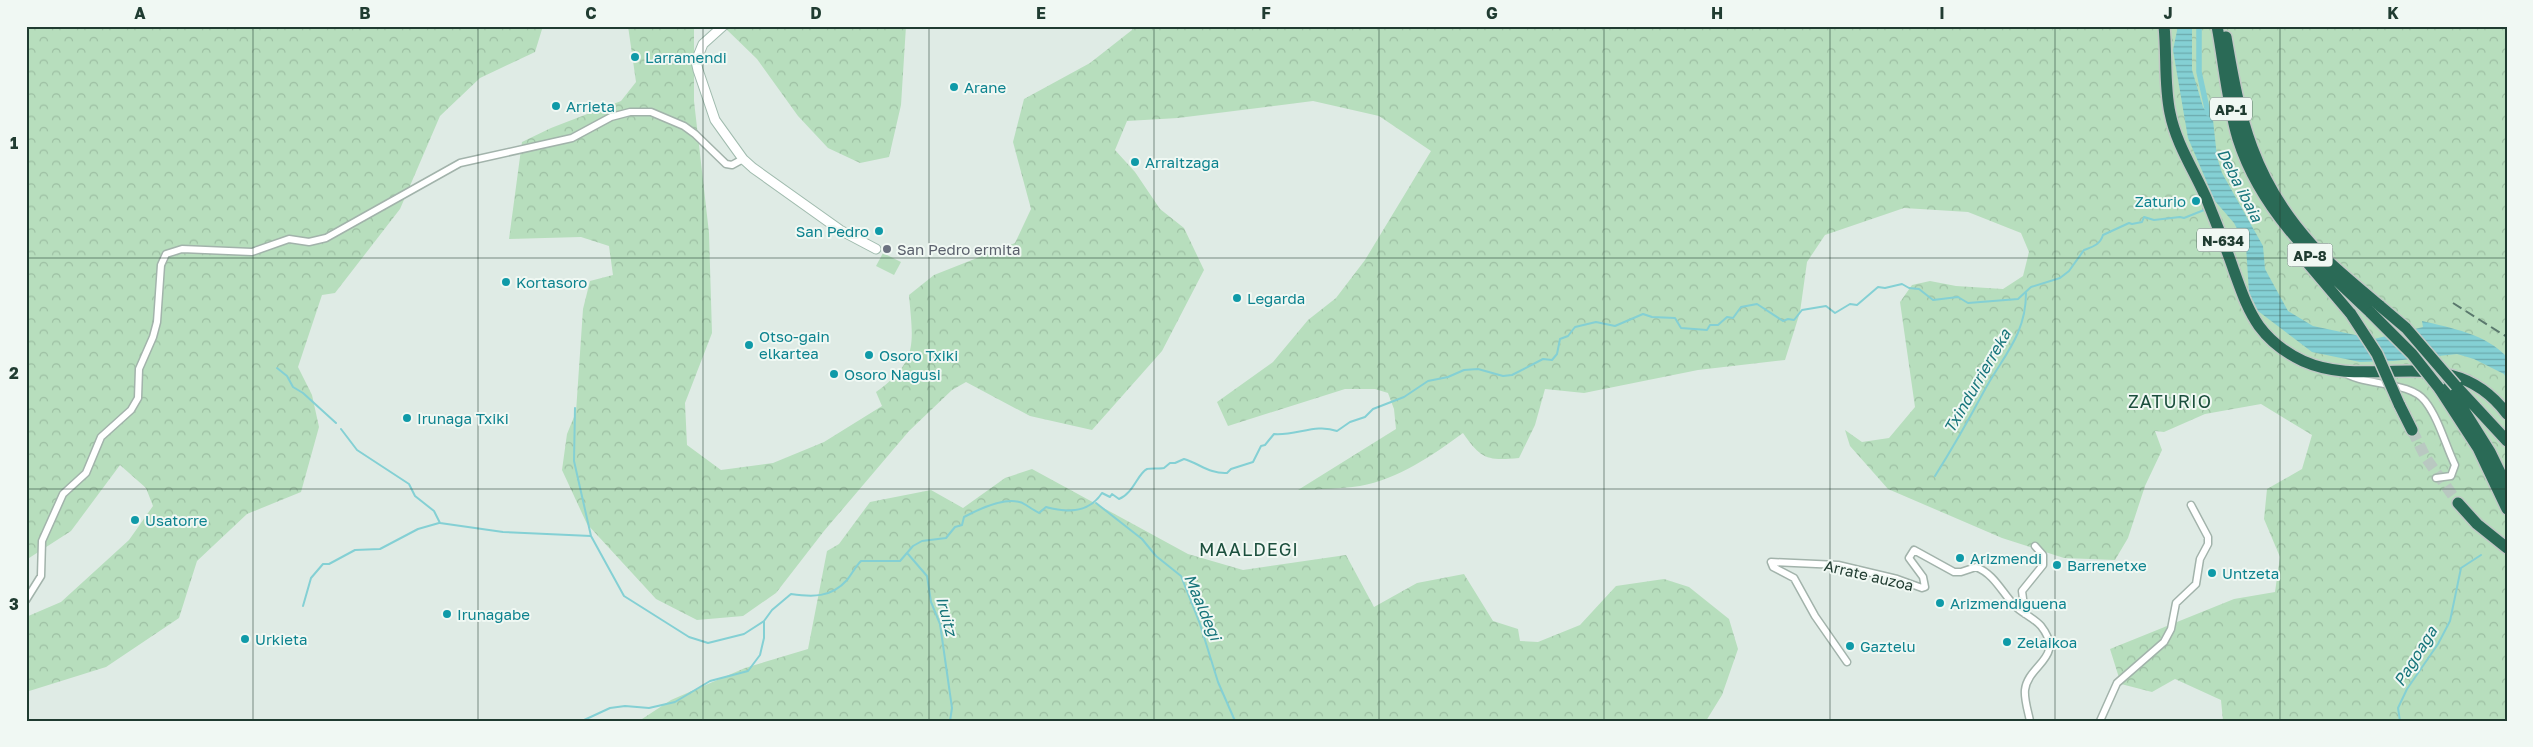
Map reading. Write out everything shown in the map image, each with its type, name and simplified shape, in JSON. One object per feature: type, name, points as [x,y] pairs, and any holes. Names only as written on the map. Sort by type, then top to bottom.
[{"type":"highway","name":"N-634","points":[[2164,26],[2170,113],[2250,313],[2259,327],[2287,352],[2304,361],[2341,370],[2418,370],[2453,374],[2481,388],[2507,414]]},
{"type":"highway","name":"AP-1","points":[[2217,26],[2238,139],[2273,216],[2351,314],[2377,354],[2412,430]]},
{"type":"highway","name":"AP-1","points":[[2224,26],[2246,134],[2267,184],[2313,246],[2376,309],[2406,328],[2448,387],[2507,440]]},
{"type":"highway","name":"AP-8","points":[[2261,188],[2279,218],[2299,243],[2376,309],[2412,354],[2448,387],[2490,452],[2507,487]]},
{"type":"highway","name":"AP-8","points":[[2448,387],[2507,509]]},
{"type":"highway","points":[[2458,504],[2477,524],[2507,548]]},
{"type":"street","points":[[723,26],[703,44],[696,61],[715,120],[743,158],[840,230],[876,249]]},
{"type":"street","points":[[26,600],[41,576],[42,541],[63,494],[86,473],[101,437],[130,410],[138,398],[139,369],[154,337],[157,322],[161,265],[166,254],[182,249],[252,252],[289,239],[309,242],[326,238],[460,163],[572,138],[611,117],[630,112],[650,112],[684,126],[726,164],[732,165],[743,158]]},
{"type":"street","points":[[2341,370],[2350,377],[2404,389],[2424,399],[2455,464],[2452,476],[2436,478]]},
{"type":"street","points":[[2100,721],[2117,683],[2164,642],[2171,628],[2176,603],[2196,584],[2200,560],[2208,544],[2208,537],[2191,505]]},
{"type":"street","points":[[2030,721],[2025,690],[2029,678],[2047,657],[2050,647],[2042,627],[2025,614],[2022,591],[2043,565],[2043,555],[2034,546]]},
{"type":"street","name":"Arrate auzoa","points":[[1847,662],[1815,616],[1794,578],[1773,567],[1770,562],[1838,565],[1897,579],[1922,588],[1925,587],[1923,577],[1909,558],[1914,550],[1954,572],[1961,572],[1976,567],[1985,570],[1993,577],[2003,593],[2025,614]]},
{"type":"green space","points":[[26,26],[543,26],[535,52],[480,78],[440,116],[400,209],[335,293],[322,295],[298,367],[312,395],[319,427],[301,492],[247,514],[197,561],[179,618],[106,667],[26,692],[26,617],[61,602],[129,540],[153,506],[146,488],[120,465],[71,531],[26,560]]},
{"type":"green space","points":[[628,26],[694,26],[694,101],[709,233],[712,333],[685,403],[687,445],[721,470],[773,463],[824,442],[882,406],[876,392],[900,371],[910,350],[912,326],[909,295],[934,275],[1015,243],[1031,209],[1013,142],[1024,99],[1090,63],[1132,30],[1132,26],[2507,26],[2507,721],[2223,721],[2221,700],[2175,679],[2152,692],[2121,684],[2110,649],[2234,599],[2275,592],[2280,557],[2264,519],[2267,489],[2302,469],[2312,435],[2261,404],[2205,414],[2164,432],[2155,431],[2162,450],[2145,486],[2128,538],[2115,560],[2064,558],[2002,538],[1888,489],[1850,446],[1845,430],[1862,442],[1889,438],[1915,407],[1900,302],[1912,285],[1930,281],[1956,286],[2003,289],[2023,276],[2029,252],[2021,233],[1968,212],[1904,208],[1825,235],[1807,262],[1800,312],[1785,360],[1698,370],[1584,393],[1545,389],[1535,425],[1519,458],[1499,459],[1486,456],[1475,448],[1463,433],[1414,466],[1374,483],[1360,486],[1298,490],[1396,429],[1394,409],[1388,393],[1375,389],[1345,389],[1228,426],[1217,402],[1273,362],[1308,320],[1336,298],[1365,260],[1431,151],[1379,116],[1313,101],[1178,118],[1127,121],[1115,150],[1135,172],[1160,209],[1184,228],[1204,270],[1162,351],[1092,430],[1030,416],[966,382],[952,390],[909,431],[824,531],[776,593],[743,616],[697,620],[656,599],[587,524],[562,470],[567,434],[576,412],[583,309],[590,281],[613,275],[609,246],[581,237],[509,239],[522,142],[551,128],[621,101],[636,82]]},
{"type":"green space","points":[[723,26],[906,26],[901,105],[889,157],[860,163],[828,148],[798,116],[757,59]]},
{"type":"green space","points":[[883,253],[901,262],[894,275],[876,266]]},
{"type":"green space","points":[[1032,469],[1188,554],[1243,570],[1346,555],[1374,607],[1417,583],[1464,574],[1493,621],[1518,629],[1520,641],[1538,642],[1580,625],[1616,586],[1664,579],[1689,587],[1729,619],[1738,649],[1722,695],[1706,721],[639,721],[671,700],[745,668],[808,649],[827,551],[839,544],[870,502],[931,490],[963,508],[1005,478]]},
{"type":"water","points":[[2178,26],[2192,26],[2192,70],[2203,107],[2213,120],[2217,157],[2222,173],[2263,246],[2265,269],[2288,311],[2313,326],[2374,339],[2423,327],[2422,321],[2456,329],[2479,337],[2499,349],[2507,357],[2507,380],[2504,374],[2474,359],[2457,354],[2393,361],[2360,362],[2312,352],[2258,311],[2249,292],[2246,246],[2234,223],[2215,201],[2188,138],[2173,50]]},
{"type":"waterway","points":[[2199,26],[2199,72],[2208,113]]},
{"type":"waterway","points":[[341,429],[357,450],[409,484],[415,496],[434,511],[440,523],[503,532],[591,536],[624,596],[689,637],[708,643],[744,634],[764,621],[772,610],[791,594],[814,596],[834,590],[847,580],[861,561],[900,561],[913,546],[922,541],[946,538],[955,527],[962,525],[964,517],[986,507],[1012,501],[1026,505],[1039,513],[1046,507],[1077,510],[1097,500],[1102,493],[1110,497],[1112,494],[1119,499],[1128,493],[1147,469],[1164,468],[1170,463],[1184,459],[1210,470],[1227,473],[1231,469],[1253,462],[1261,446],[1265,445],[1274,434],[1321,428],[1337,431],[1350,422],[1365,417],[1373,409],[1404,397],[1428,381],[1448,377],[1464,370],[1478,369],[1503,376],[1512,375],[1543,359],[1552,360],[1557,354],[1560,339],[1568,336],[1575,327],[1596,322],[1615,326],[1643,314],[1652,317],[1675,318],[1681,328],[1707,330],[1710,325],[1718,325],[1727,317],[1733,318],[1741,307],[1757,304],[1783,321],[1788,319],[1794,320],[1802,310],[1826,306],[1835,313],[1850,304],[1857,305],[1878,287],[1885,288],[1902,284],[1909,288],[1919,289],[1933,300],[1958,297],[1968,303],[2018,299],[2031,287],[2060,278],[2069,271],[2084,250],[2093,247],[2103,235],[2129,223],[2142,222],[2144,217],[2154,220],[2184,218],[2204,210]]},
{"type":"waterway","name":"Txindurrierreka","points":[[1935,476],[1990,380],[2012,346],[2022,322],[2026,293]]},
{"type":"waterway","points":[[277,368],[287,376],[293,387],[303,393],[336,423]]},
{"type":"waterway","points":[[575,408],[574,461],[591,536]]},
{"type":"waterway","name":"Maaldegi","points":[[1096,503],[1142,539],[1156,556],[1181,576],[1200,624],[1218,682],[1235,721]]},
{"type":"waterway","points":[[303,606],[311,578],[323,564],[329,564],[355,550],[380,549],[418,529],[439,523]]},
{"type":"waterway","name":"Iruitz","points":[[908,554],[927,576],[931,602],[940,624],[952,708],[950,721]]},
{"type":"waterway","name":"Pagoaga","points":[[2400,721],[2398,708],[2407,689],[2438,644],[2450,621],[2461,568],[2481,555]]},
{"type":"waterway","points":[[582,721],[610,708],[625,706],[649,708],[675,702],[710,681],[748,671],[760,655],[764,638],[764,621]]},
{"type":"tunnel","points":[[2412,430],[2426,458],[2458,503]]},
{"type":"railway","points":[[2453,303],[2507,337]]},
{"type":"place","name":"Larramendi","points":[[635,57]]},
{"type":"place","name":"Arane","points":[[954,87]]},
{"type":"place","name":"Arrieta","points":[[556,106]]},
{"type":"place","name":"Arraitzaga","points":[[1135,162]]},
{"type":"place","name":"Zaturio","points":[[2196,201]]},
{"type":"place","name":"San Pedro","points":[[879,231]]},
{"type":"place","name":"San Pedro ermita","points":[[887,249]]},
{"type":"place","name":"Kortasoro","points":[[506,282]]},
{"type":"place","name":"Legarda","points":[[1237,298]]},
{"type":"place","name":"Otso-gain elkartea","points":[[749,345]]},
{"type":"place","name":"Osoro Txiki","points":[[869,355]]},
{"type":"place","name":"Osoro Nagusi","points":[[834,374]]},
{"type":"place","name":"Irunaga Txiki","points":[[407,418]]},
{"type":"place","name":"Usatorre","points":[[135,520]]},
{"type":"place","name":"Arizmendi","points":[[1960,558]]},
{"type":"place","name":"Barrenetxe","points":[[2057,565]]},
{"type":"place","name":"Untzeta","points":[[2212,573]]},
{"type":"place","name":"Arizmendiguena","points":[[1940,603]]},
{"type":"place","name":"Irunagabe","points":[[447,614]]},
{"type":"place","name":"Urkieta","points":[[245,639]]},
{"type":"place","name":"Zelaikoa","points":[[2007,642]]},
{"type":"place","name":"Gaztelu","points":[[1850,646]]},
{"type":"district","name":"ZATURIO","points":[[2170,401]]},
{"type":"district","name":"MAALDEGI","points":[[1249,549]]},
{"type":"water label","name":"Deba ibaia","points":[[2240,185]]}]
